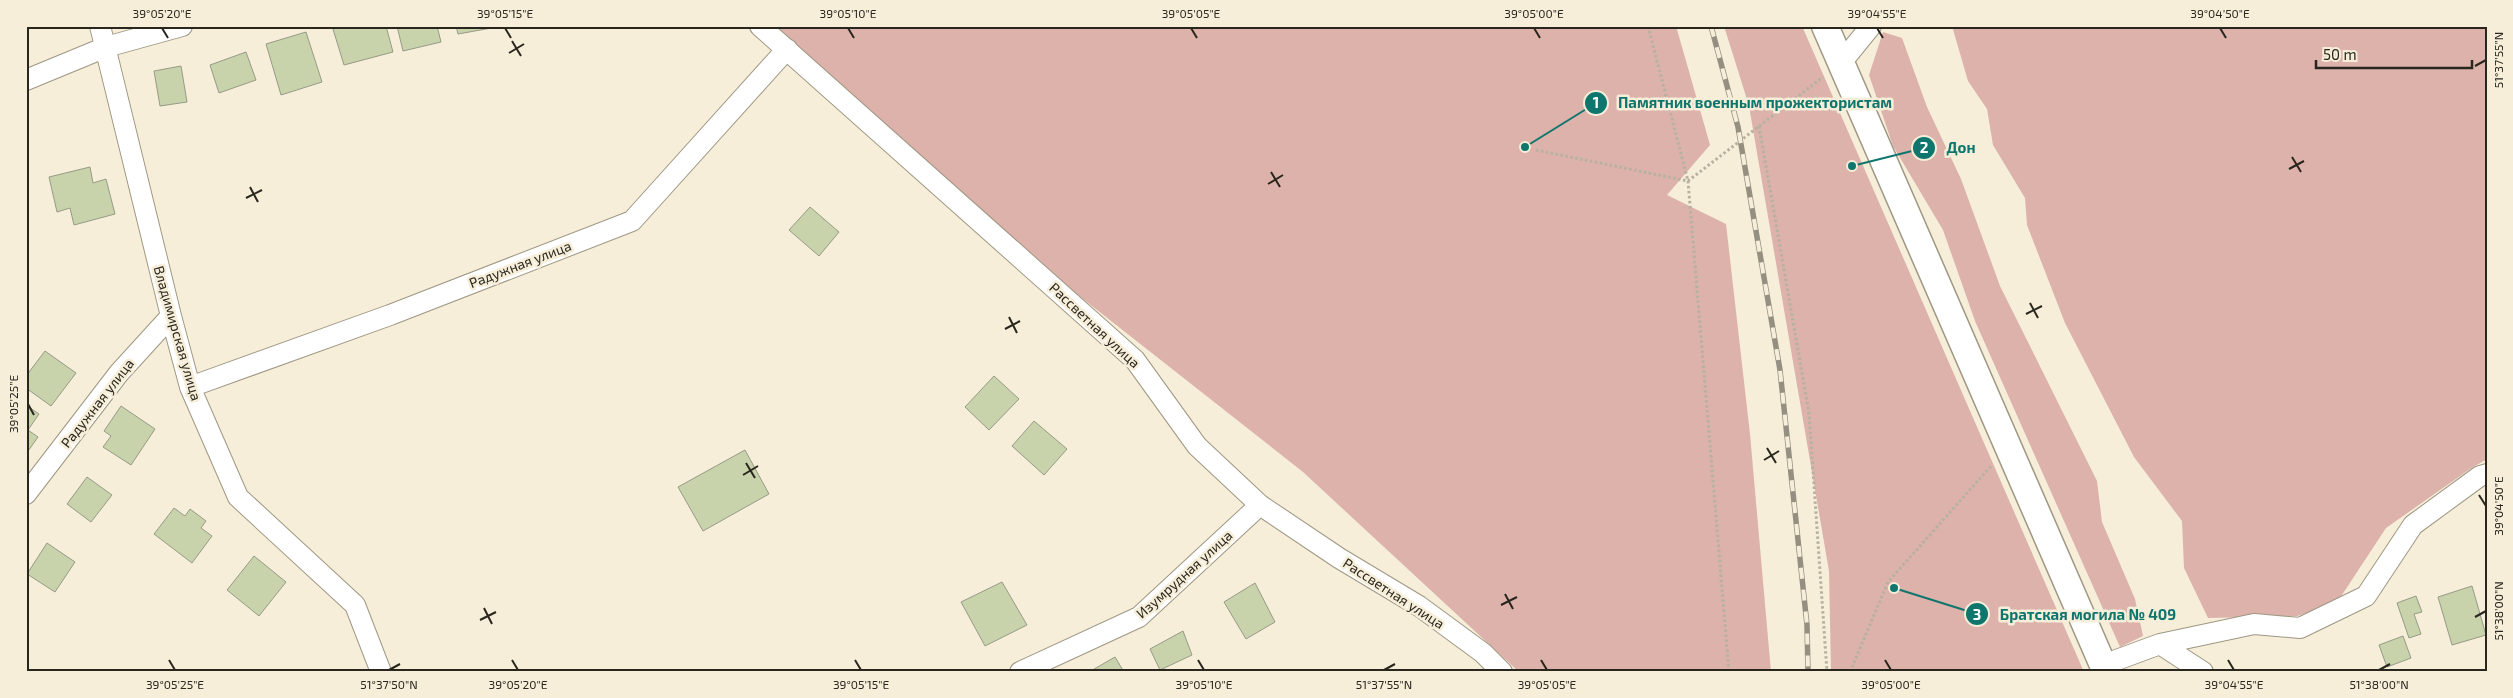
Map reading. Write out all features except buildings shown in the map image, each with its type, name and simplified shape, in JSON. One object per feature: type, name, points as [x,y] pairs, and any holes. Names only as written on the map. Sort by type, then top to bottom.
[{"type":"street","name":"Владимирская улица","points":[[100,26],[190,386],[238,497],[355,605],[382,672]]},
{"type":"street","points":[[26,80],[106,47],[182,26]]},
{"type":"street","name":"Рассветная улица","points":[[760,26],[1135,360],[1197,446],[1260,506],[1339,558],[1419,606],[1483,653],[1502,672]]},
{"type":"street","points":[[1825,26],[2104,668],[2160,644],[2254,624],[2300,628],[2366,596],[2413,525],[2480,476],[2487,474]]},
{"type":"street","points":[[1841,63],[1871,26]]},
{"type":"street","name":"Радужная улица","points":[[190,386],[390,315],[632,221],[787,49]]},
{"type":"street","name":"Радужная улица","points":[[26,494],[119,373],[171,316]]},
{"type":"street","name":"Изумрудная улица","points":[[1020,672],[1139,617],[1260,506]]},
{"type":"street","points":[[2160,644],[2203,672]]},
{"type":"path","points":[[1648,26],[1688,181],[1729,672]]},
{"type":"path","points":[[1536,150],[1688,181],[1841,63]]},
{"type":"path","points":[[1759,126],[1809,414],[1827,672]]},
{"type":"path","points":[[1850,672],[1888,582],[2008,447]]},
{"type":"shaded area","points":[[766,26],[1676,26],[1710,145],[1667,195],[1726,224],[1750,434],[1771,672],[1519,672],[1303,472],[1017,247]]},
{"type":"shaded area","points":[[1724,26],[1802,26],[2084,672],[1831,672],[1829,571],[1749,106]]},
{"type":"shaded area","points":[[1952,26],[2487,26],[2487,459],[2386,528],[2336,604],[2297,616],[2208,618],[2184,568],[2182,521],[2134,457],[2065,323],[2027,225],[2025,198],[1993,145],[1987,109],[1968,81]]},
{"type":"shaded area","points":[[1883,32],[1902,38],[1927,107],[1961,179],[2000,286],[2097,481],[2102,522],[2135,599],[2143,636],[2120,647],[1975,321],[1943,230],[1893,146],[1869,75]]},
{"type":"railway","points":[[1711,26],[1738,127],[1780,370],[1807,625],[1808,672]]},
{"type":"place","name":"Памятник военным прожектористам","points":[[1525,147]]},
{"type":"place","name":"Дон","points":[[1852,166]]},
{"type":"place","name":"Братская могила № 409","points":[[1894,588]]}]
